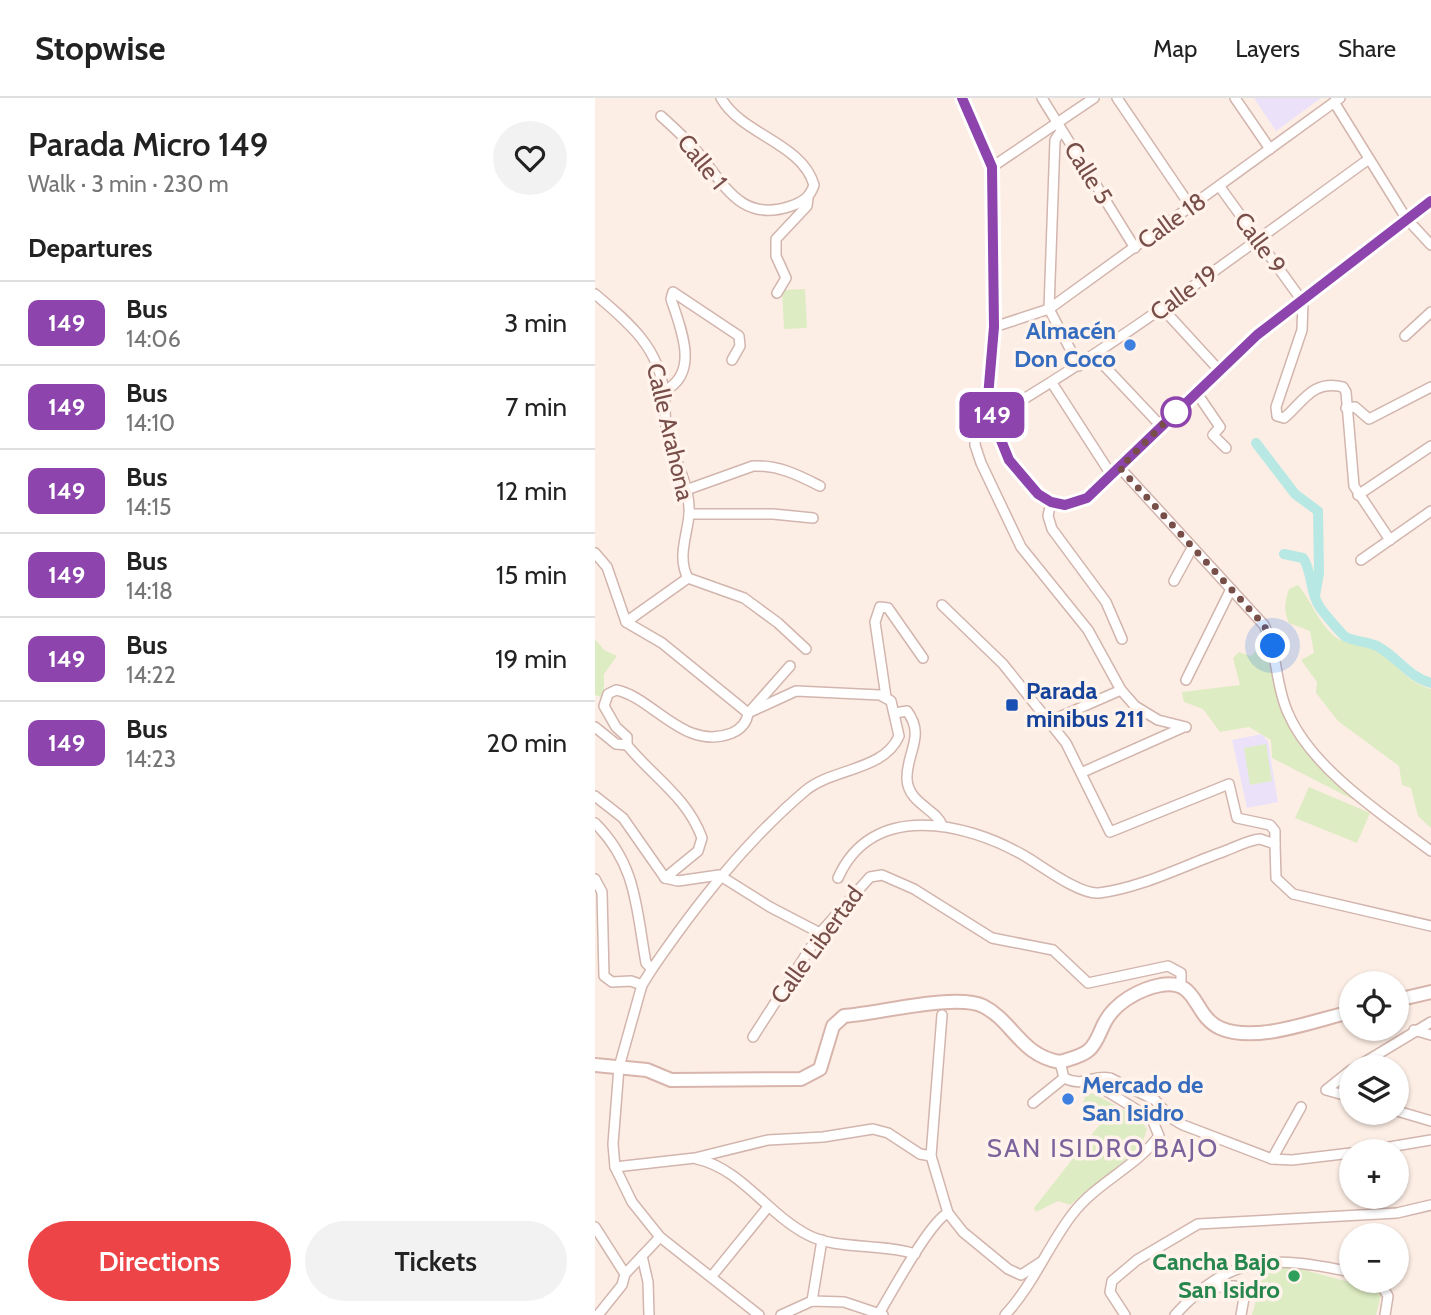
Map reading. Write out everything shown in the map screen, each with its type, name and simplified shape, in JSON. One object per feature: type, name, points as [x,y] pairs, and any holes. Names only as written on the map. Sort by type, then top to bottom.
[{"type":"main road","points":[[595,1065],[647,1070],[671,1080],[801,1080],[820,1069],[833,1026],[844,1016],[942,1003],[974,1003],[983,1006],[1026,1047],[1047,1060],[1060,1062],[1089,1050],[1110,1013],[1121,1003],[1156,986],[1181,985],[1211,1023],[1230,1031],[1275,1031],[1339,1015]]},
{"type":"main road","points":[[1409,997],[1431,992]]},
{"type":"street","points":[[721,98],[730,112],[808,169],[814,185],[807,206],[776,239],[776,256],[786,278],[778,293]]},
{"type":"street","points":[[962,98],[992,167],[994,327],[988,397],[992,418],[1009,460],[1024,480],[1051,502],[1065,505],[1079,503],[1120,468],[1219,370],[1301,299],[1431,201]]},
{"type":"street","name":"Calle 5","points":[[1042,98],[1135,248]]},
{"type":"street","points":[[992,167],[1059,127],[1094,98]]},
{"type":"street","points":[[1117,98],[1191,207]]},
{"type":"street","points":[[1235,98],[1270,149]]},
{"type":"street","points":[[1337,100],[1369,159],[1406,218],[1431,245]]},
{"type":"street","name":"Calle 18","points":[[994,327],[1049,309],[1337,100]]},
{"type":"street","name":"Calle 1","points":[[661,116],[700,155],[729,195],[741,203],[767,211],[792,206],[808,198]]},
{"type":"street","points":[[1059,127],[1055,139],[1049,309],[1079,366]]},
{"type":"street","name":"Calle 19","points":[[992,418],[1095,356],[1369,159]]},
{"type":"street","name":"Calle 9","points":[[1220,187],[1301,299]]},
{"type":"street","points":[[664,391],[678,379],[686,359],[671,299],[673,292],[739,336],[740,346],[732,360]]},
{"type":"street","name":"Calle Arahona","points":[[595,294],[637,329],[653,358],[664,391],[667,431],[687,490],[689,514],[683,559],[688,578]]},
{"type":"street","points":[[1301,299],[1301,330],[1276,413],[1284,418],[1307,393],[1328,386],[1343,387],[1346,392],[1353,481],[1358,495],[1390,540]]},
{"type":"street","points":[[1163,309],[1219,370]]},
{"type":"street","points":[[1405,336],[1431,312]]},
{"type":"street","points":[[1095,356],[1161,426]]},
{"type":"street","points":[[1052,383],[1112,475]]},
{"type":"street","points":[[1346,408],[1355,407],[1369,419],[1431,387]]},
{"type":"street","points":[[1196,392],[1220,427],[1213,435],[1226,448]]},
{"type":"street","points":[[988,397],[976,405],[973,421],[975,445],[1021,547],[1088,630],[1121,690],[1147,716],[1186,727],[1083,772]]},
{"type":"street","points":[[1358,495],[1431,446]]},
{"type":"street","points":[[687,490],[762,465],[794,472],[820,486]]},
{"type":"street","points":[[1120,468],[1264,625],[1270,637],[1288,713],[1312,753],[1431,851]]},
{"type":"street","points":[[1051,502],[1048,516],[1052,529],[1106,602],[1122,639]]},
{"type":"street","points":[[1361,560],[1431,511]]},
{"type":"street","points":[[689,514],[773,513],[813,518]]},
{"type":"street","points":[[1174,581],[1192,548]]},
{"type":"street","points":[[595,553],[607,567],[626,622],[662,643],[748,713]]},
{"type":"street","points":[[626,622],[688,578],[744,598],[778,623],[806,649]]},
{"type":"street","points":[[1186,680],[1231,589]]},
{"type":"street","points":[[943,605],[1003,664],[1066,743],[1083,772],[1110,832],[1229,784],[1237,818],[1271,825],[1275,831],[1276,878],[1293,894],[1431,926]]},
{"type":"street","points":[[759,1315],[660,1237],[632,1202],[615,1167],[613,1144],[619,1067],[642,985],[702,897],[805,791],[887,753],[899,736],[895,713],[887,697],[875,622],[880,607],[888,608],[923,658]]},
{"type":"street","points":[[665,877],[698,851],[702,838],[693,817],[676,792],[640,762],[627,745],[627,737],[616,727],[604,706],[608,694],[616,690],[668,722],[698,734],[719,736],[736,731],[743,725],[748,713],[790,666]]},
{"type":"street","points":[[748,713],[796,691],[815,690],[887,697]]},
{"type":"street","points":[[1048,722],[1121,690]]},
{"type":"street","points":[[895,713],[908,711],[916,728],[916,741],[908,770],[909,791],[942,825]]},
{"type":"street","points":[[595,727],[616,744],[627,745]]},
{"type":"street","points":[[595,796],[623,818],[671,882],[711,874],[820,933]]},
{"type":"street","points":[[595,823],[618,851],[632,878],[646,963],[652,969]]},
{"type":"street","points":[[838,878],[852,852],[880,834],[916,825],[942,825],[1022,854],[1094,893],[1127,886],[1254,840],[1275,844]]},
{"type":"street","name":"Calle Libertad","points":[[753,1037],[820,933],[864,881],[883,875],[956,913],[992,939],[1053,950],[1088,983],[1168,965],[1181,973],[1181,985]]},
{"type":"street","points":[[595,879],[602,892],[604,976],[611,982],[631,981],[642,985]]},
{"type":"street","points":[[942,1016],[931,1156],[948,1213],[972,1242],[1008,1269],[1021,1275],[1042,1262]]},
{"type":"street","points":[[1375,1055],[1431,1022]]},
{"type":"street","points":[[1414,1030],[1431,1035]]},
{"type":"street","points":[[1060,1062],[1063,1078]]},
{"type":"street","points":[[1063,1078],[1074,1082],[1090,1081],[1103,1076],[1110,1078],[1155,1100],[1171,1118],[1183,1125],[1272,1159],[1292,1160],[1339,1154]]},
{"type":"street","points":[[1033,1103],[1063,1078]]},
{"type":"street","points":[[1339,1080],[1325,1090],[1339,1094]]},
{"type":"street","points":[[1005,1315],[1030,1284],[1081,1204],[1137,1161],[1159,1136],[1152,1119],[1090,1081]]},
{"type":"street","points":[[1272,1159],[1301,1107]]},
{"type":"street","points":[[1409,1115],[1431,1121]]},
{"type":"street","points":[[615,1167],[695,1158],[768,1140],[823,1137],[873,1129],[888,1133],[920,1154],[931,1156]]},
{"type":"street","points":[[1409,1144],[1431,1140]]},
{"type":"street","points":[[695,1158],[716,1163],[728,1170],[794,1227],[822,1240],[898,1249],[915,1254]]},
{"type":"street","points":[[1125,1315],[1110,1292],[1112,1281],[1153,1249],[1198,1224],[1397,1213],[1431,1205]]},
{"type":"street","points":[[712,1276],[768,1207]]},
{"type":"street","points":[[781,1315],[812,1301],[844,1302],[880,1314],[915,1254],[941,1216],[948,1213]]},
{"type":"street","points":[[595,1227],[625,1273]]},
{"type":"street","points":[[598,1315],[622,1286],[625,1273],[660,1237]]},
{"type":"street","points":[[812,1301],[822,1240]]},
{"type":"street","points":[[642,1256],[648,1282],[649,1315]]},
{"type":"street","points":[[1175,1315],[1218,1276],[1250,1264],[1272,1262],[1339,1270]]},
{"type":"street","points":[[1195,1295],[1200,1296],[1221,1286],[1235,1286],[1244,1298],[1241,1315]]},
{"type":"street","points":[[1385,1315],[1386,1293]]},
{"type":"shaded area","points":[[1254,98],[1321,98],[1276,131]]},
{"type":"shaded area","points":[[1262,734],[1268,742],[1278,802],[1247,808],[1232,740]]},
{"type":"green space","points":[[805,289],[807,328],[784,329],[782,290]]},
{"type":"green space","points":[[1298,585],[1333,635],[1342,641],[1373,649],[1413,681],[1431,689],[1431,828],[1418,816],[1411,788],[1402,785],[1399,766],[1338,721],[1316,693],[1317,682],[1301,660],[1314,653],[1310,631],[1289,623],[1286,614],[1289,589]]},
{"type":"green space","points":[[595,639],[604,650],[617,656],[604,674],[604,698],[595,695]]},
{"type":"green space","points":[[1268,639],[1278,680],[1303,739],[1395,821],[1272,758],[1271,740],[1249,727],[1220,732],[1203,709],[1184,702],[1182,692],[1240,685],[1233,658],[1239,652],[1251,656]]},
{"type":"green space","points":[[1266,744],[1272,781],[1250,785],[1244,748]]},
{"type":"green space","points":[[1309,787],[1370,813],[1357,843],[1295,818]]},
{"type":"green space","points":[[1079,1086],[1139,1118],[1147,1129],[1141,1147],[1070,1205],[1058,1201],[1036,1212],[1034,1208],[1101,1123],[1081,1108],[1085,1098]]},
{"type":"green space","name":"Cancha Bajo San Isidro","points":[[1267,1260],[1339,1279],[1339,1293],[1382,1293],[1376,1315],[1252,1315]]},
{"type":"waterway","points":[[1256,443],[1295,494],[1318,511],[1319,573],[1315,596]]},
{"type":"waterway","points":[[1284,554],[1303,558],[1317,603],[1344,636],[1377,646],[1416,676],[1431,683]]},
{"type":"bus line","name":"149","points":[[962,98],[992,167],[994,327],[988,397],[992,418],[1009,460],[1024,480],[1051,502],[1065,505],[1079,503],[1087,498],[1257,335],[1431,201]]},
{"type":"place","name":"Almacén Don Coco","points":[[1130,345]]},
{"type":"place","name":"Parada minibus 211","points":[[1012,705]]},
{"type":"place","name":"Mercado de San Isidro","points":[[1068,1099]]},
{"type":"place","name":"Cancha Bajo San Isidro","points":[[1294,1276]]},
{"type":"district","name":"SAN ISIDRO BAJO","points":[[1103,1148]]},
{"type":"route","points":[[1176,412],[1178,409],[1120,468],[1264,625],[1273,646]]}]
